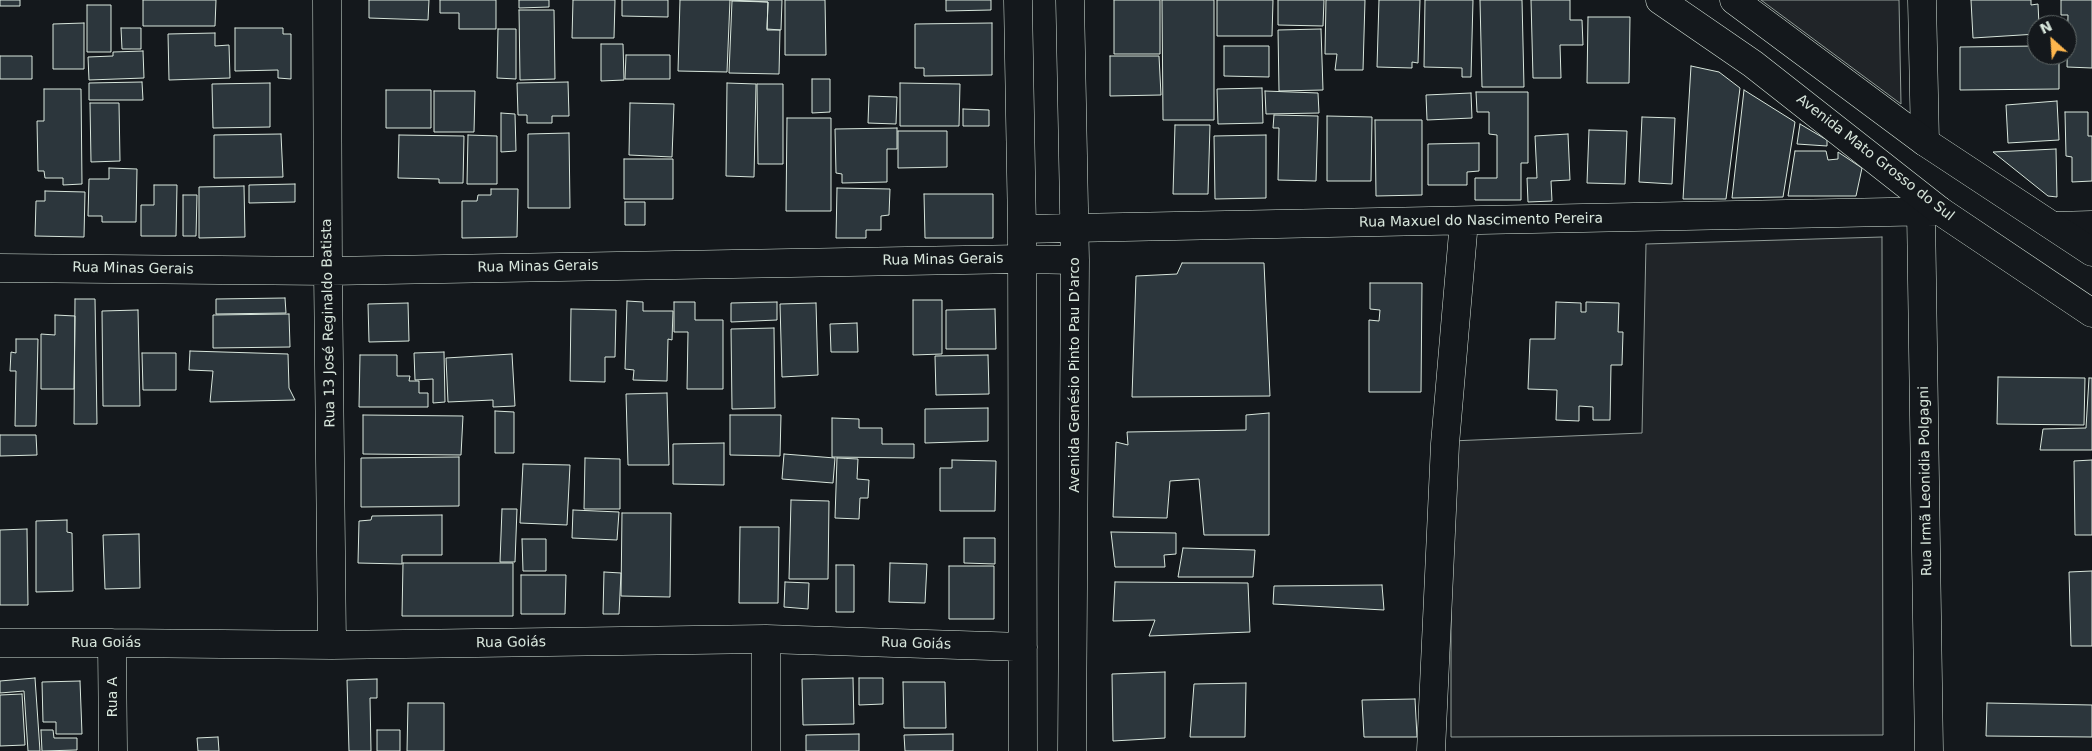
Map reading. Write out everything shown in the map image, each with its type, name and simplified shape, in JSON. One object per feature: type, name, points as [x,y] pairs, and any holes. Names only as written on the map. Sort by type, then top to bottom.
[{"type":"street","name":"Rua 13 José Reginaldo Batista","points":[[327,0],[332,646]]},
{"type":"street","points":[[1018,0],[1022,229],[1022,751]]},
{"type":"street","name":"Avenida Genésio Pinto Pau D'arco","points":[[1070,0],[1076,260],[1072,751]]},
{"type":"street","name":"Avenida Mato Grosso do Sul","points":[[1660,0],[1753,64],[1931,211],[2092,313]]},
{"type":"street","points":[[1734,0],[1925,142],[2092,252]]},
{"type":"street","points":[[1922,0],[1925,142]]},
{"type":"street","name":"Rua Maxuel do Nascimento Pereira","points":[[1022,229],[1931,211]]},
{"type":"street","name":"Rua Irmã Leonidia Polgagni","points":[[1929,751],[1931,211]]},
{"type":"street","points":[[1431,751],[1445,444],[1464,221]]},
{"type":"street","points":[[2054,226],[2092,226]]},
{"type":"street","name":"Rua Minas Gerais","points":[[0,268],[328,271],[1022,259],[1076,260]]},
{"type":"street","points":[[766,639],[766,751]]},
{"type":"street","name":"Rua Goiás","points":[[0,644],[112,643],[332,646],[766,639],[1023,647]]},
{"type":"street","name":"Rua A","points":[[112,643],[113,751]]},
{"type":"shaded area","points":[[1761,0],[1899,0],[1901,104]]},
{"type":"shaded area","points":[[1882,237],[1883,735],[1451,737],[1451,441],[1642,433],[1646,244]]},
{"type":"building","points":[[0,0],[20,0],[20,6],[0,6]]},
{"type":"building","points":[[143,0],[216,0],[215,26],[143,26]]},
{"type":"building","points":[[369,0],[429,0],[428,20],[369,18]]},
{"type":"building","points":[[440,0],[496,0],[496,29],[459,29],[459,13],[440,13]]},
{"type":"building","points":[[519,0],[549,0],[549,7],[519,8]]},
{"type":"building","points":[[573,0],[615,0],[614,38],[572,38]]},
{"type":"building","points":[[622,0],[668,0],[668,17],[622,16]]},
{"type":"building","points":[[680,0],[730,0],[727,72],[678,71]]},
{"type":"building","points":[[730,0],[782,0],[781,30],[767,29],[768,2]]},
{"type":"building","points":[[785,0],[825,0],[826,55],[785,55]]},
{"type":"building","points":[[946,0],[991,0],[991,10],[946,11]]},
{"type":"building","points":[[1114,0],[1160,0],[1160,54],[1114,54]]},
{"type":"building","points":[[1162,0],[1214,0],[1214,120],[1163,120]]},
{"type":"building","points":[[1217,0],[1273,0],[1272,36],[1217,36]]},
{"type":"building","points":[[1278,0],[1324,0],[1323,26],[1278,25]]},
{"type":"building","points":[[1326,0],[1365,0],[1363,70],[1335,70],[1337,54],[1325,54]]},
{"type":"building","points":[[1379,0],[1420,0],[1418,63],[1412,62],[1412,68],[1377,67]]},
{"type":"building","points":[[1425,0],[1473,0],[1471,77],[1462,77],[1462,68],[1424,67]]},
{"type":"building","points":[[1480,0],[1522,0],[1524,87],[1482,87]]},
{"type":"building","points":[[1531,0],[1570,0],[1570,20],[1582,20],[1583,45],[1560,45],[1561,78],[1533,78]]},
{"type":"building","points":[[1971,0],[2031,0],[2031,5],[2038,4],[2039,15],[2027,15],[2027,35],[1973,38]]},
{"type":"building","points":[[2061,0],[2092,0],[2092,68],[2067,67],[2067,65],[2077,65],[2077,15],[2061,15]]},
{"type":"building","points":[[732,1],[768,2],[767,30],[780,30],[779,74],[729,73]]},
{"type":"building","points":[[87,5],[111,5],[111,52],[87,52]]},
{"type":"building","points":[[519,10],[554,10],[555,79],[520,80]]},
{"type":"building","points":[[1588,17],[1630,17],[1629,83],[1587,83]]},
{"type":"building","points":[[84,23],[84,69],[53,69],[53,24]]},
{"type":"building","points":[[992,23],[992,75],[924,76],[924,68],[915,68],[915,24]]},
{"type":"building","points":[[121,28],[141,28],[141,49],[122,49]]},
{"type":"building","points":[[235,28],[283,28],[283,34],[291,34],[291,79],[278,78],[278,70],[235,71]]},
{"type":"building","points":[[498,29],[516,29],[516,79],[497,78]]},
{"type":"building","points":[[1321,29],[1323,90],[1279,91],[1278,30]]},
{"type":"building","points":[[215,33],[215,46],[229,45],[230,78],[169,80],[168,34]]},
{"type":"building","points":[[601,44],[623,44],[624,80],[601,81]]},
{"type":"building","points":[[1224,46],[1269,46],[1269,77],[1224,76]]},
{"type":"building","points":[[2027,46],[2027,65],[2059,65],[2059,89],[1960,90],[1960,47]]},
{"type":"building","points":[[143,51],[144,78],[89,80],[88,57],[113,56],[113,52]]},
{"type":"building","points":[[626,55],[670,55],[670,79],[625,79]]},
{"type":"building","points":[[0,56],[32,56],[32,79],[0,79]]},
{"type":"building","points":[[1110,56],[1159,56],[1161,95],[1110,96]]},
{"type":"building","points":[[1691,66],[1719,72],[1740,88],[1726,199],[1683,199]]},
{"type":"building","points":[[812,79],[830,79],[830,112],[812,113]]},
{"type":"building","points":[[142,82],[143,100],[89,100],[89,83]]},
{"type":"building","points":[[568,82],[569,116],[552,116],[552,123],[527,123],[527,115],[518,115],[517,83]]},
{"type":"building","points":[[270,83],[270,127],[213,128],[212,84]]},
{"type":"building","points":[[727,83],[756,84],[754,177],[726,176]]},
{"type":"building","points":[[900,83],[960,84],[959,126],[900,126]]},
{"type":"building","points":[[757,84],[783,84],[783,164],[758,164]]},
{"type":"building","points":[[1262,88],[1263,123],[1218,124],[1217,89]]},
{"type":"building","points":[[44,89],[81,89],[82,184],[63,185],[63,178],[45,178],[44,171],[38,171],[37,121],[44,121]]},
{"type":"building","points":[[386,90],[431,90],[431,128],[386,128]]},
{"type":"building","points":[[1744,90],[1795,122],[1783,197],[1732,198]]},
{"type":"building","points":[[434,91],[475,91],[474,132],[434,132]]},
{"type":"building","points":[[1265,91],[1318,93],[1319,113],[1266,114]]},
{"type":"building","points":[[1476,92],[1528,92],[1528,163],[1521,163],[1521,200],[1475,200],[1475,178],[1497,178],[1497,135],[1489,134],[1489,112],[1477,112]]},
{"type":"building","points":[[1471,93],[1472,118],[1427,120],[1426,95]]},
{"type":"building","points":[[869,96],[897,97],[896,124],[868,123]]},
{"type":"building","points":[[2057,101],[2059,140],[2008,143],[2006,105]]},
{"type":"building","points":[[90,103],[119,103],[120,161],[91,162]]},
{"type":"building","points":[[630,103],[674,104],[672,157],[629,155]]},
{"type":"building","points":[[963,109],[989,110],[989,126],[963,126]]},
{"type":"building","points":[[2065,112],[2088,112],[2088,136],[2092,136],[2092,181],[2072,182],[2072,157],[2066,156]]},
{"type":"building","points":[[501,113],[515,114],[516,151],[501,152]]},
{"type":"building","points":[[1274,115],[1318,116],[1316,181],[1278,180],[1279,128],[1273,128]]},
{"type":"building","points":[[1327,116],[1372,117],[1371,181],[1327,181]]},
{"type":"building","points":[[1642,117],[1675,118],[1672,184],[1639,182]]},
{"type":"building","points":[[787,118],[831,118],[831,211],[786,211]]},
{"type":"building","points":[[1375,120],[1422,120],[1422,195],[1376,196]]},
{"type":"building","points":[[1800,124],[1827,140],[1827,146],[1797,144]]},
{"type":"building","points":[[1175,125],[1210,125],[1208,194],[1173,194]]},
{"type":"building","points":[[897,128],[897,149],[887,149],[887,182],[842,183],[842,174],[836,173],[835,129]]},
{"type":"building","points":[[1589,130],[1627,131],[1625,184],[1587,183]]},
{"type":"building","points":[[898,131],[947,131],[947,167],[898,168]]},
{"type":"building","points":[[569,133],[570,208],[528,208],[528,134]]},
{"type":"building","points":[[281,134],[283,177],[214,178],[214,135]]},
{"type":"building","points":[[1568,134],[1570,180],[1551,181],[1552,201],[1528,202],[1527,178],[1537,178],[1535,136]]},
{"type":"building","points":[[399,135],[464,136],[463,183],[439,183],[439,179],[398,178]]},
{"type":"building","points":[[468,135],[497,136],[497,184],[467,184]]},
{"type":"building","points":[[1266,135],[1266,198],[1215,199],[1214,136]]},
{"type":"building","points":[[1479,143],[1479,171],[1467,172],[1467,185],[1428,185],[1428,144]]},
{"type":"building","points":[[2056,149],[2057,197],[2048,196],[1993,152]]},
{"type":"building","points":[[1795,151],[1826,151],[1828,160],[1838,159],[1838,152],[1862,168],[1856,196],[1788,196]]},
{"type":"building","points":[[624,159],[673,159],[673,199],[624,199]]},
{"type":"building","points":[[109,168],[137,169],[136,222],[102,222],[102,216],[88,216],[89,179],[109,179]]},
{"type":"building","points":[[295,184],[295,202],[249,203],[249,185]]},
{"type":"building","points":[[154,185],[177,185],[176,236],[141,236],[141,205],[154,205]]},
{"type":"building","points":[[244,186],[245,237],[199,238],[199,187]]},
{"type":"building","points":[[837,188],[890,189],[889,215],[881,216],[881,230],[866,230],[866,238],[836,238]]},
{"type":"building","points":[[491,189],[518,189],[517,237],[462,238],[462,201],[477,201],[478,195],[491,195]]},
{"type":"building","points":[[45,191],[85,192],[84,237],[35,236],[36,201],[45,201]]},
{"type":"building","points":[[924,194],[993,194],[993,238],[925,238]]},
{"type":"building","points":[[183,195],[197,195],[196,236],[183,236]]},
{"type":"building","points":[[625,202],[645,202],[645,225],[625,225]]},
{"type":"building","points":[[1182,263],[1264,263],[1270,396],[1132,397],[1136,276],[1177,274]]},
{"type":"building","points":[[1370,283],[1422,283],[1421,392],[1369,392],[1369,320],[1379,321],[1380,310],[1370,309]]},
{"type":"building","points":[[285,298],[286,313],[216,314],[216,299]]},
{"type":"building","points":[[75,299],[95,299],[97,424],[74,424]]},
{"type":"building","points":[[913,300],[942,300],[942,354],[913,355]]},
{"type":"building","points":[[627,301],[643,302],[643,311],[673,311],[672,340],[668,339],[667,381],[633,380],[634,370],[625,369]]},
{"type":"building","points":[[674,302],[695,302],[695,320],[723,320],[723,389],[687,389],[688,332],[674,332]]},
{"type":"building","points":[[777,302],[777,320],[731,322],[731,303]]},
{"type":"building","points":[[1556,302],[1581,303],[1581,312],[1586,312],[1586,302],[1619,303],[1618,332],[1623,332],[1622,365],[1611,365],[1610,420],[1593,420],[1593,407],[1579,406],[1579,421],[1556,420],[1557,390],[1528,389],[1530,339],[1555,339]]},
{"type":"building","points":[[408,303],[409,341],[369,342],[368,304]]},
{"type":"building","points":[[816,303],[818,375],[782,377],[780,304]]},
{"type":"building","points":[[571,309],[616,310],[615,357],[605,357],[605,382],[570,381]]},
{"type":"building","points":[[995,309],[996,349],[946,349],[946,310]]},
{"type":"building","points":[[138,310],[140,406],[103,406],[102,311]]},
{"type":"building","points":[[289,314],[290,347],[213,348],[213,315]]},
{"type":"building","points":[[55,315],[75,316],[74,389],[41,389],[41,334],[55,335]]},
{"type":"building","points":[[857,323],[858,352],[831,352],[830,324]]},
{"type":"building","points":[[774,328],[775,408],[732,409],[731,329]]},
{"type":"building","points":[[16,339],[38,339],[36,426],[15,426],[16,371],[10,371],[11,352],[16,353]]},
{"type":"building","points":[[190,351],[288,354],[289,388],[295,400],[210,402],[213,371],[189,370]]},
{"type":"building","points":[[444,352],[445,402],[433,403],[433,379],[415,380],[414,353]]},
{"type":"building","points":[[142,353],[176,353],[176,390],[143,390]]},
{"type":"building","points":[[512,354],[515,406],[493,407],[493,400],[448,402],[446,358]]},
{"type":"building","points":[[360,355],[397,355],[397,376],[410,376],[409,381],[419,381],[419,393],[428,393],[428,407],[359,407]]},
{"type":"building","points":[[988,355],[989,394],[936,395],[935,356]]},
{"type":"building","points":[[1998,377],[2085,378],[2084,425],[1997,424]]},
{"type":"building","points":[[2089,378],[2092,378],[2092,450],[2040,450],[2043,429],[2086,428]]},
{"type":"building","points":[[667,393],[669,465],[628,465],[626,394]]},
{"type":"building","points":[[988,408],[988,441],[925,443],[925,409]]},
{"type":"building","points":[[495,411],[514,412],[514,453],[495,453]]},
{"type":"building","points":[[1269,413],[1269,535],[1204,535],[1199,479],[1170,481],[1167,518],[1113,517],[1116,442],[1128,445],[1127,432],[1246,430],[1246,415]]},
{"type":"building","points":[[363,415],[463,416],[461,455],[363,454]]},
{"type":"building","points":[[730,415],[781,415],[780,456],[730,455]]},
{"type":"building","points":[[832,418],[859,419],[859,428],[882,428],[882,444],[914,444],[914,458],[832,457]]},
{"type":"building","points":[[0,435],[36,435],[37,455],[0,456]]},
{"type":"building","points":[[724,443],[724,485],[673,484],[673,444]]},
{"type":"building","points":[[784,454],[835,458],[833,483],[782,479]]},
{"type":"building","points":[[459,457],[459,506],[361,507],[361,458]]},
{"type":"building","points":[[585,458],[620,459],[620,509],[584,509]]},
{"type":"building","points":[[837,458],[858,459],[857,479],[869,480],[868,498],[860,498],[859,519],[835,518]]},
{"type":"building","points":[[952,460],[996,461],[995,511],[940,511],[940,468],[952,468]]},
{"type":"building","points":[[2092,460],[2092,535],[2075,535],[2074,461]]},
{"type":"building","points":[[523,464],[570,465],[567,525],[520,523]]},
{"type":"building","points":[[791,500],[829,501],[828,579],[789,579]]},
{"type":"building","points":[[502,509],[517,509],[515,562],[500,562]]},
{"type":"building","points":[[573,510],[619,512],[617,540],[572,538]]},
{"type":"building","points":[[622,513],[671,513],[670,597],[621,596]]},
{"type":"building","points":[[442,515],[442,555],[402,555],[402,564],[358,563],[359,521],[371,520],[372,516]]},
{"type":"building","points":[[67,520],[67,532],[72,533],[73,591],[36,592],[36,521]]},
{"type":"building","points":[[740,527],[779,527],[778,603],[739,603]]},
{"type":"building","points":[[27,529],[28,605],[0,605],[0,530]]},
{"type":"building","points":[[1111,532],[1176,533],[1176,554],[1164,555],[1165,567],[1115,567]]},
{"type":"building","points":[[139,534],[140,588],[105,589],[103,535]]},
{"type":"building","points":[[964,538],[995,538],[995,564],[964,563]]},
{"type":"building","points":[[522,539],[546,539],[546,571],[523,571]]},
{"type":"building","points":[[1183,548],[1255,550],[1253,577],[1178,577]]},
{"type":"building","points":[[403,563],[513,563],[513,616],[402,616]]},
{"type":"building","points":[[890,563],[927,564],[925,603],[889,602]]},
{"type":"building","points":[[836,565],[854,565],[854,612],[836,612]]},
{"type":"building","points":[[949,566],[994,566],[994,619],[949,619]]},
{"type":"building","points":[[2092,571],[2092,646],[2071,646],[2069,572]]},
{"type":"building","points":[[604,572],[621,573],[619,614],[603,614]]},
{"type":"building","points":[[521,575],[566,575],[565,614],[521,614]]},
{"type":"building","points":[[785,582],[809,583],[808,609],[784,607]]},
{"type":"building","points":[[1115,582],[1248,583],[1250,632],[1149,636],[1155,620],[1113,621]]},
{"type":"building","points":[[1382,585],[1384,610],[1273,604],[1274,586]]},
{"type":"building","points":[[1165,672],[1165,738],[1113,741],[1112,674]]},
{"type":"building","points":[[35,678],[40,751],[28,751],[24,691],[0,693],[0,681]]},
{"type":"building","points":[[853,678],[854,724],[803,725],[802,679]]},
{"type":"building","points":[[859,678],[883,678],[883,704],[859,705]]},
{"type":"building","points":[[377,679],[377,698],[370,698],[371,751],[349,751],[347,680]]},
{"type":"building","points":[[80,681],[82,734],[56,734],[56,722],[43,722],[42,682]]},
{"type":"building","points":[[903,682],[945,682],[946,728],[904,728]]},
{"type":"building","points":[[1246,683],[1245,737],[1190,737],[1194,684]]},
{"type":"building","points":[[22,694],[25,745],[0,746],[0,695]]},
{"type":"building","points":[[1415,699],[1417,737],[1364,737],[1362,700]]},
{"type":"building","points":[[408,703],[444,703],[444,751],[407,751]]},
{"type":"building","points":[[1987,703],[2092,705],[2092,737],[1986,736]]},
{"type":"building","points":[[41,730],[53,730],[54,738],[77,738],[77,750],[42,751]]},
{"type":"building","points":[[377,730],[400,730],[400,751],[377,751]]},
{"type":"building","points":[[859,734],[859,751],[806,751],[806,735]]},
{"type":"building","points":[[953,734],[953,751],[905,751],[904,735]]},
{"type":"building","points":[[218,737],[219,751],[198,751],[197,738]]}]
